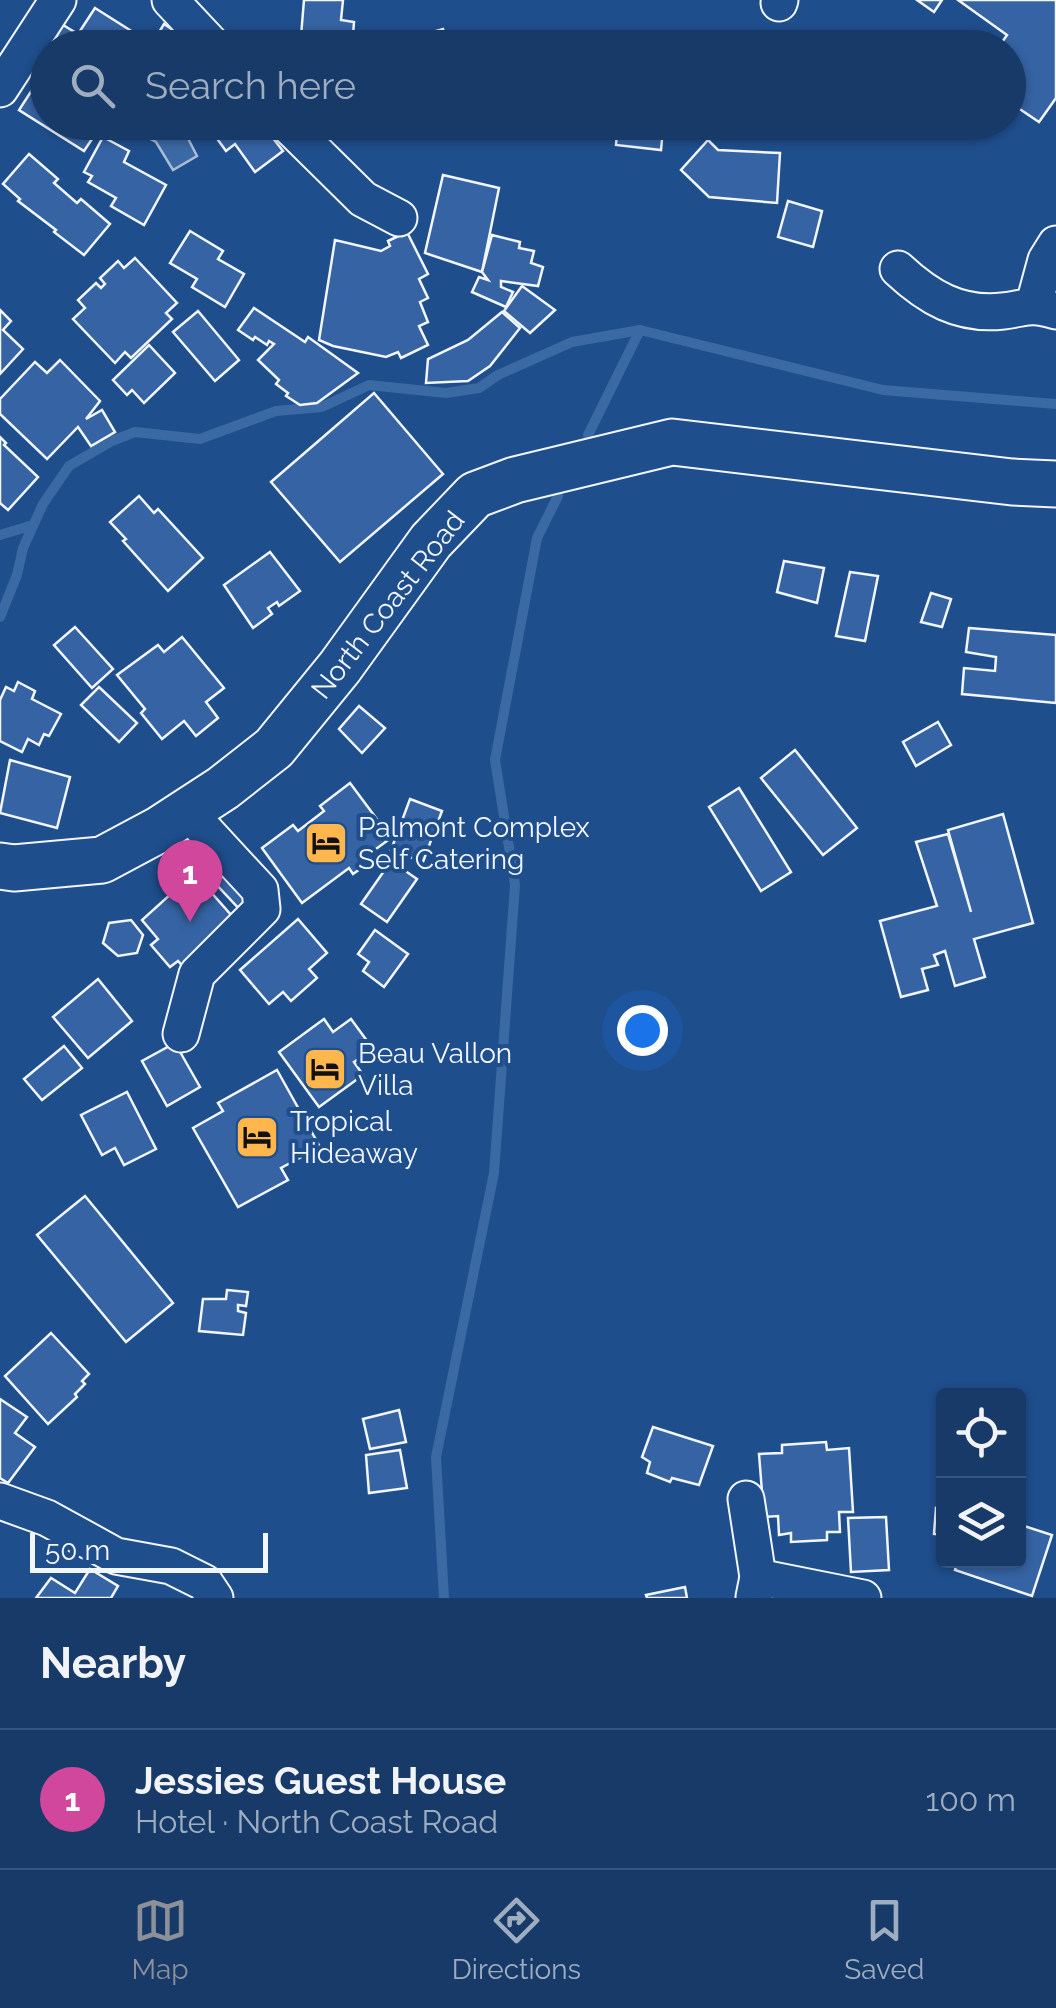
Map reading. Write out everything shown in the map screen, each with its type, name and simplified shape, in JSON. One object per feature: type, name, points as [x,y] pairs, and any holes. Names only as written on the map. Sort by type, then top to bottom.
[{"type":"main road","name":"North Coast Road","points":[[0,866],[59,866],[102,860],[188,811],[274,748],[340,667],[430,541],[475,495],[514,480],[672,442],[1056,484]]},
{"type":"street","points":[[38,30],[58,0]]},
{"type":"street","points":[[170,0],[198,30]]},
{"type":"street","points":[[0,89],[30,43]]},
{"type":"street","points":[[303,140],[364,199],[399,218]]},
{"type":"street","points":[[898,268],[925,293],[956,309],[1000,312],[1045,308],[1046,260],[1056,244]]},
{"type":"street","points":[[181,1034],[197,974],[262,909],[260,890],[188,811]]},
{"type":"street","points":[[746,1499],[756,1588],[864,1598]]},
{"type":"street","points":[[0,1502],[47,1518],[116,1556],[171,1566],[205,1583],[214,1598]]},
{"type":"water","points":[[152,140],[189,140],[197,156],[173,170]]},
{"type":"building","points":[[304,0],[343,0],[341,20],[354,22],[353,30],[302,30]]},
{"type":"building","points":[[917,0],[942,0],[934,12]]},
{"type":"building","points":[[958,0],[1056,0],[1056,98],[1039,122],[1026,113],[1026,30],[1000,30]]},
{"type":"building","points":[[95,8],[130,30],[81,30]]},
{"type":"building","points":[[30,93],[30,117],[19,110]]},
{"type":"building","points":[[67,140],[91,140],[84,151]]},
{"type":"building","points":[[101,140],[109,140],[129,151],[124,162],[166,185],[144,225],[111,206],[116,198],[88,182],[92,176],[84,172]]},
{"type":"building","points":[[218,140],[274,140],[283,151],[255,172],[235,144],[226,151]]},
{"type":"building","points":[[616,140],[662,140],[661,150],[616,145]]},
{"type":"building","points":[[708,140],[718,150],[780,153],[777,203],[709,197],[681,170]]},
{"type":"building","points":[[29,154],[58,179],[54,183],[77,203],[81,199],[110,224],[84,255],[3,184]]},
{"type":"building","points":[[443,175],[499,188],[482,272],[425,253]]},
{"type":"building","points":[[788,201],[822,211],[813,247],[778,237]]},
{"type":"building","points":[[190,231],[223,251],[218,259],[244,274],[225,307],[192,287],[197,279],[170,263]]},
{"type":"building","points":[[407,232],[428,274],[419,279],[428,298],[420,302],[428,322],[419,326],[428,345],[401,358],[398,352],[386,357],[319,340],[335,240],[381,251],[390,246],[388,241]]},
{"type":"building","points":[[492,235],[520,242],[519,248],[534,251],[531,263],[543,267],[538,286],[501,281],[501,287],[513,292],[506,307],[472,292],[479,277],[488,280],[482,272]]},
{"type":"building","points":[[135,258],[177,303],[166,313],[172,319],[131,358],[125,352],[115,363],[73,319],[85,308],[78,300],[96,283],[101,288],[105,284],[100,278],[118,261],[124,268]]},
{"type":"building","points":[[522,286],[555,310],[530,333],[504,311]]},
{"type":"building","points":[[254,308],[305,342],[308,337],[358,373],[317,403],[300,405],[286,396],[288,393],[276,384],[279,380],[258,360],[274,344],[269,341],[267,345],[255,337],[253,340],[238,330]]},
{"type":"building","points":[[0,310],[11,321],[3,330],[23,349],[0,374]]},
{"type":"building","points":[[198,311],[239,360],[215,381],[173,332]]},
{"type":"building","points":[[502,312],[520,328],[490,366],[468,381],[426,383],[428,359],[468,340]]},
{"type":"building","points":[[149,345],[175,373],[144,403],[132,390],[127,395],[113,380]]},
{"type":"building","points":[[60,360],[100,401],[86,419],[102,410],[115,432],[91,446],[78,427],[47,459],[0,414],[0,399],[35,362],[47,373]]},
{"type":"building","points":[[374,393],[443,474],[340,562],[271,482]]},
{"type":"building","points":[[0,437],[38,477],[8,510],[0,503]]},
{"type":"building","points":[[139,496],[154,513],[158,509],[203,558],[168,591],[110,522]]},
{"type":"building","points":[[270,552],[300,591],[279,606],[277,602],[268,608],[272,614],[253,628],[224,585]]},
{"type":"building","points":[[784,561],[824,568],[817,603],[777,592]]},
{"type":"building","points":[[850,572],[878,576],[865,641],[836,636]]},
{"type":"building","points":[[931,593],[951,599],[942,627],[921,622]]},
{"type":"building","points":[[75,627],[113,669],[92,688],[54,645]]},
{"type":"building","points":[[969,628],[1056,635],[1056,703],[962,694],[964,668],[995,671],[996,657],[966,652]]},
{"type":"building","points":[[182,637],[224,688],[206,702],[218,718],[196,736],[184,721],[162,739],[141,713],[145,709],[117,675],[158,645],[164,652]]},
{"type":"building","points":[[18,682],[35,691],[32,699],[61,714],[49,736],[44,734],[39,745],[28,739],[22,752],[0,741],[0,700],[6,687],[14,691]]},
{"type":"building","points":[[99,687],[137,723],[119,742],[81,705]]},
{"type":"building","points":[[359,706],[385,728],[362,753],[339,729]]},
{"type":"building","points":[[938,722],[951,745],[916,766],[903,742]]},
{"type":"building","points":[[795,750],[857,828],[823,855],[761,778]]},
{"type":"building","points":[[10,760],[70,777],[57,828],[0,813]]},
{"type":"building","name":"Palmont Complex Self Catering","points":[[350,783],[391,838],[369,854],[373,860],[353,874],[349,868],[302,903],[262,848],[293,825],[298,831],[324,811],[320,806]]},
{"type":"building","points":[[739,788],[791,872],[761,891],[709,807]]},
{"type":"building","points":[[410,799],[442,811],[423,862],[391,850]]},
{"type":"building","points":[[1003,814],[1033,923],[974,939],[985,977],[955,986],[945,951],[934,955],[938,965],[922,969],[928,990],[901,997],[880,921],[937,906],[916,842],[948,834],[971,912],[948,830]]},
{"type":"building","points":[[391,861],[417,879],[387,922],[361,904]]},
{"type":"building","points":[[225,872],[255,905],[244,914],[214,882]]},
{"type":"building","points":[[194,873],[239,924],[186,970],[178,961],[170,967],[151,945],[158,939],[142,920]]},
{"type":"building","points":[[298,919],[327,953],[309,969],[317,978],[291,1001],[283,992],[269,1004],[240,970]]},
{"type":"building","points":[[131,920],[143,935],[137,953],[118,956],[103,943],[109,923]]},
{"type":"building","points":[[375,930],[408,954],[384,987],[363,971],[369,962],[358,954]]},
{"type":"building","points":[[98,979],[132,1021],[88,1058],[53,1017]]},
{"type":"building","name":"Beau Vallon Villa","points":[[324,1019],[333,1032],[351,1019],[373,1049],[354,1062],[363,1075],[319,1107],[279,1052]]},
{"type":"building","points":[[175,1043],[200,1087],[167,1106],[142,1061]]},
{"type":"building","points":[[64,1046],[82,1068],[42,1100],[24,1079]]},
{"type":"building","name":"Tropical Hideaway","points":[[277,1070],[320,1147],[281,1168],[288,1180],[238,1207],[193,1128],[223,1111],[218,1103]]},
{"type":"building","points":[[127,1092],[156,1149],[124,1165],[115,1148],[102,1155],[81,1115]]},
{"type":"building","points":[[85,1196],[173,1303],[126,1342],[37,1235]]},
{"type":"building","points":[[227,1290],[248,1292],[246,1306],[238,1305],[238,1311],[246,1313],[243,1335],[199,1331],[203,1299],[226,1299]]},
{"type":"building","points":[[51,1333],[89,1374],[75,1394],[77,1397],[48,1424],[5,1376]]},
{"type":"building","points":[[0,1399],[27,1417],[15,1433],[35,1447],[8,1483],[0,1478]]},
{"type":"building","points":[[399,1410],[406,1442],[370,1449],[363,1419]]},
{"type":"building","points":[[653,1427],[713,1446],[699,1485],[672,1478],[670,1482],[647,1473],[650,1462],[642,1457]]},
{"type":"building","points":[[826,1442],[827,1450],[849,1448],[853,1512],[839,1512],[840,1532],[827,1532],[827,1540],[791,1542],[791,1533],[779,1535],[778,1516],[764,1517],[759,1454],[782,1453],[782,1445]]},
{"type":"building","points":[[400,1450],[407,1488],[369,1493],[366,1455]]},
{"type":"building","points":[[886,1517],[889,1570],[851,1572],[848,1518]]},
{"type":"building","points":[[1026,1527],[1052,1535],[1032,1596],[955,1570],[1026,1568]]},
{"type":"building","points":[[90,1569],[118,1586],[111,1598],[36,1598],[51,1578],[75,1593]]},
{"type":"building","points":[[685,1587],[687,1598],[646,1595]]},
{"type":"waterway","points":[[588,435],[640,330]]},
{"type":"waterway","points":[[0,617],[23,548],[43,504],[69,466],[112,441],[135,432],[200,439],[276,411],[322,407],[369,385],[446,393],[479,388],[498,375],[572,342],[640,330],[883,390],[1056,404]]},
{"type":"waterway","points":[[444,1598],[436,1457],[494,1173],[515,885],[495,760],[537,538],[558,496]]},
{"type":"waterway","points":[[0,535],[33,525]]},
{"type":"place","name":"Palmont Complex Self Catering","points":[[326,843]]},
{"type":"place","name":"Jessies Guest House","points":[[190,922]]},
{"type":"place","name":"Beau Vallon Villa","points":[[325,1069]]},
{"type":"place","name":"Tropical Hideaway","points":[[257,1137]]}]
